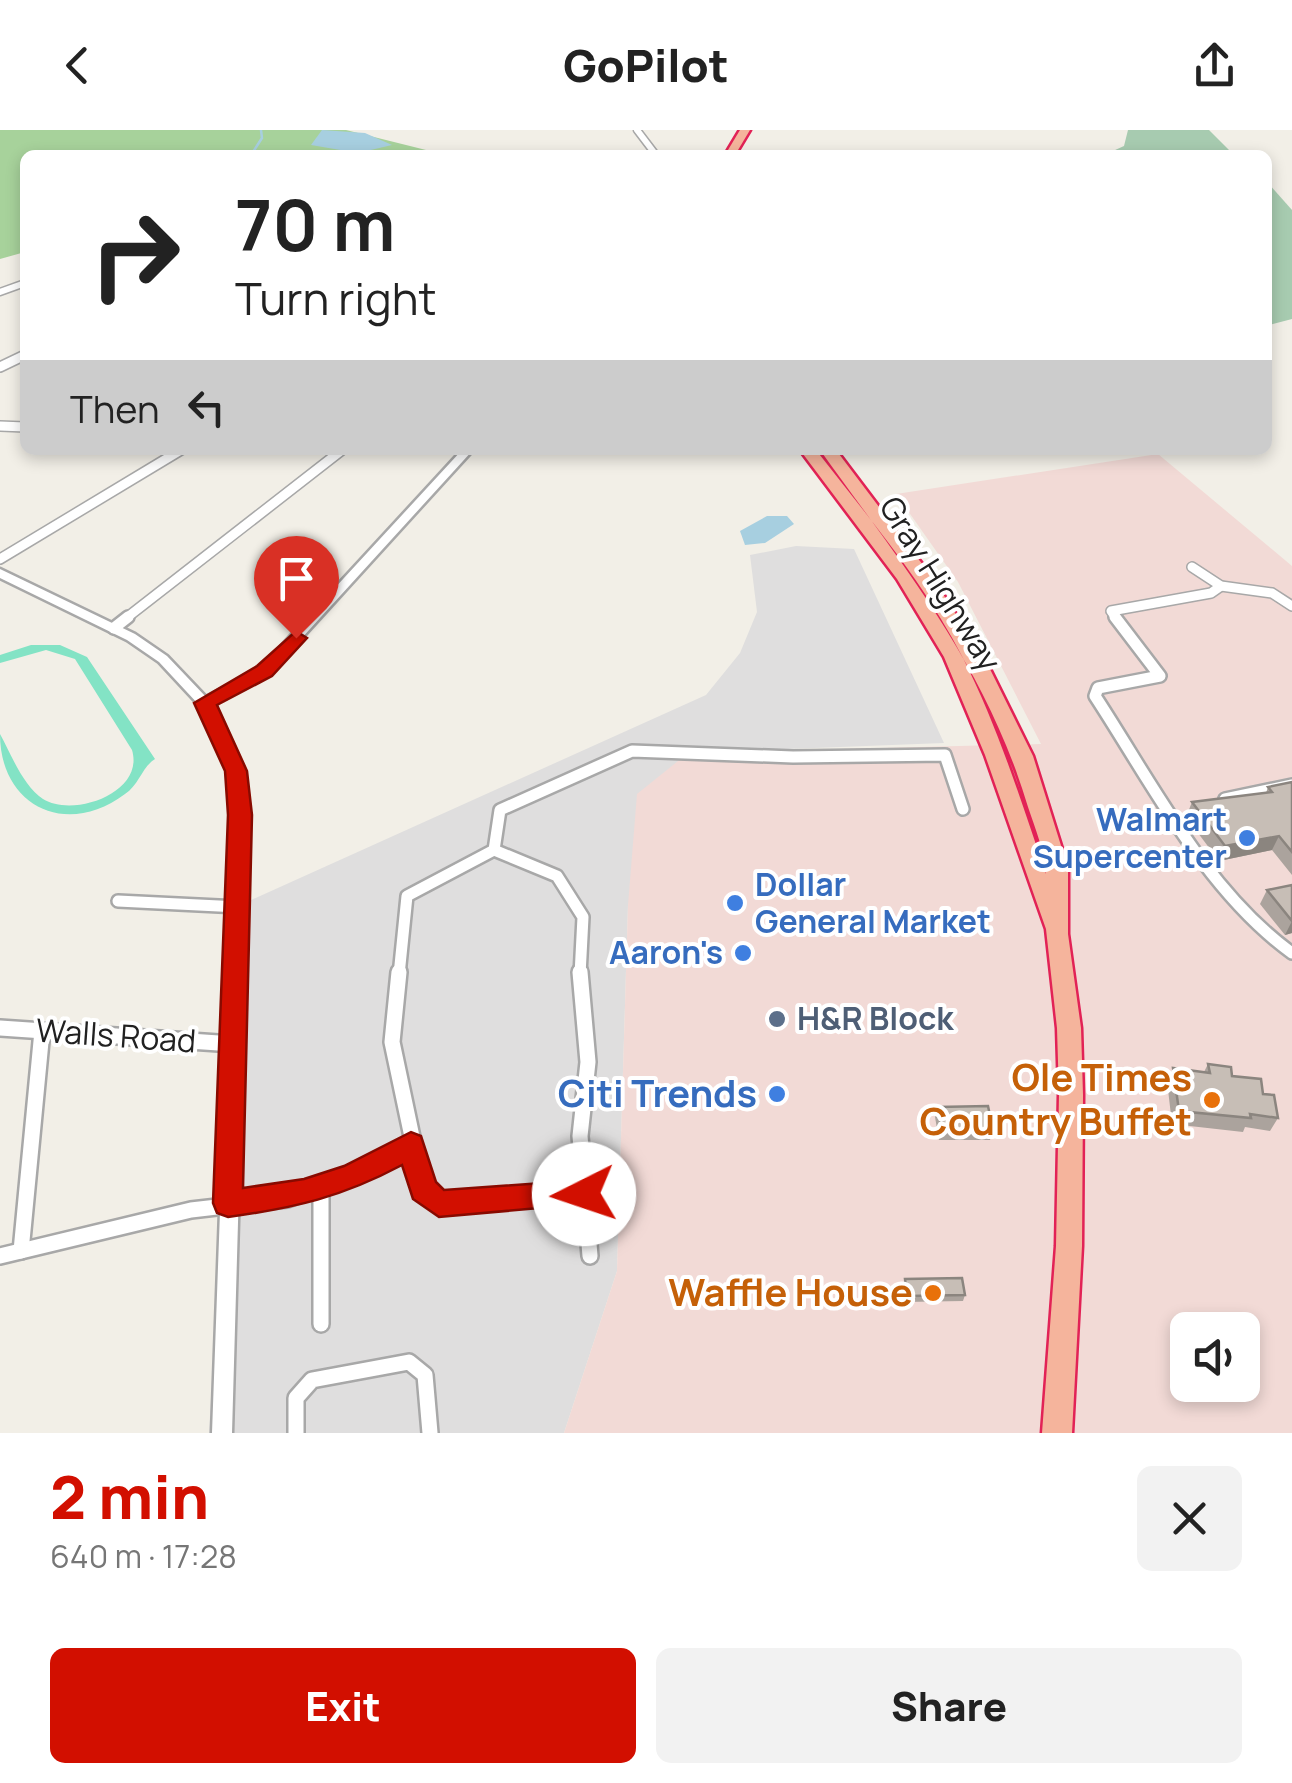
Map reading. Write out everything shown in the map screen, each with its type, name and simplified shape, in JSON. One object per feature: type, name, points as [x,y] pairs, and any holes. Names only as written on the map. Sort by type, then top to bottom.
[{"type":"highway","name":"Gray Highway","points":[[812,455],[952,654],[1002,770],[1057,934]]},
{"type":"highway","name":"Gray Highway","points":[[832,455],[926,581],[1002,708],[1029,772],[1057,868],[1057,934],[1069,1028],[1071,1096],[1068,1246],[1057,1433]]},
{"type":"street","points":[[637,130],[652,150]]},
{"type":"street","points":[[0,279],[11,288]]},
{"type":"street","points":[[0,292],[20,285]]},
{"type":"street","points":[[0,558],[173,455]]},
{"type":"street","points":[[114,628],[336,455]]},
{"type":"street","points":[[205,703],[265,671],[463,455]]},
{"type":"street","points":[[1192,568],[1220,586],[1272,593],[1292,606]]},
{"type":"street","points":[[0,572],[114,628],[157,654],[205,703],[236,771],[239,907],[222,1433]]},
{"type":"street","points":[[1220,586],[1211,592],[1111,611],[1160,676],[1098,688],[1095,696],[1224,885],[1274,943],[1292,953]]},
{"type":"street","points":[[494,850],[500,810],[632,751],[793,757],[945,755],[963,809]]},
{"type":"street","points":[[1216,801],[1292,785]]},
{"type":"street","points":[[1172,810],[1187,806]]},
{"type":"street","points":[[494,850],[407,896],[392,1042],[411,1145],[423,1189],[439,1204],[584,1194]]},
{"type":"street","points":[[494,850],[557,876],[583,917],[579,964],[588,1062],[580,1136],[590,1256]]},
{"type":"street","points":[[118,901],[239,907]]},
{"type":"street","name":"Walls Road","points":[[0,1028],[233,1044]]},
{"type":"street","points":[[20,1251],[42,1031]]},
{"type":"street","points":[[0,1256],[228,1203],[286,1198],[352,1176],[411,1145]]},
{"type":"street","points":[[321,1186],[321,1324]]},
{"type":"street","points":[[296,1433],[296,1398],[312,1380],[409,1362],[425,1375],[430,1433]]},
{"type":"shaded area","points":[[1159,455],[1292,566],[1292,1433],[564,1433],[617,1271],[628,905],[637,794],[688,753],[1041,744],[958,582],[896,494]]},
{"type":"shaded area","points":[[796,546],[854,549],[944,743],[688,753],[628,905],[617,1271],[564,1433],[209,1433],[240,905],[706,695],[740,653],[757,612],[750,555]]},
{"type":"green space","points":[[0,130],[346,130],[426,150],[20,150],[20,253],[0,259]]},
{"type":"green space","points":[[1128,130],[1209,130],[1229,150],[1115,150],[1124,146]]},
{"type":"green space","points":[[1272,187],[1292,210],[1292,319],[1272,324]]},
{"type":"green space","points":[[31,645],[60,645],[87,657],[155,759],[130,790],[103,807],[60,814],[24,797],[11,780],[0,734],[29,786],[43,799],[56,804],[104,798],[128,778],[133,765],[132,750],[75,659],[46,650],[0,663],[0,655]]},
{"type":"water","points":[[322,130],[365,133],[392,145],[340,150],[311,145]]},
{"type":"water","points":[[767,516],[787,516],[794,524],[765,543],[745,545],[740,531]]},
{"type":"building","name":"Walmart Supercenter","points":[[1292,782],[1292,852],[1279,836],[1225,846],[1192,802],[1272,792],[1268,787]]},
{"type":"building","points":[[1292,885],[1292,921],[1267,890]]},
{"type":"building","points":[[1208,1064],[1231,1067],[1232,1076],[1261,1079],[1263,1094],[1274,1095],[1278,1118],[1179,1111],[1173,1068],[1210,1073]]},
{"type":"building","points":[[988,1106],[993,1130],[942,1130],[938,1107]]},
{"type":"building","name":"Waffle House","points":[[962,1278],[965,1295],[907,1296],[905,1279]]},
{"type":"waterway","points":[[254,150],[262,138],[261,130]]},
{"type":"place","name":"Walmart Supercenter","points":[[1247,838]]},
{"type":"place","name":"Dollar General Market","points":[[735,903]]},
{"type":"place","name":"Aaron's","points":[[743,953]]},
{"type":"place","name":"H&R Block","points":[[777,1019]]},
{"type":"place","name":"Citi Trends","points":[[777,1094]]},
{"type":"place","name":"Ole Times Country Buffet","points":[[1212,1100]]},
{"type":"place","name":"Waffle House","points":[[933,1293]]},
{"type":"route","points":[[296,638],[265,671],[205,703],[236,771],[240,815],[228,1203],[304,1193],[370,1168],[411,1145],[423,1189],[439,1204],[584,1194]]}]
